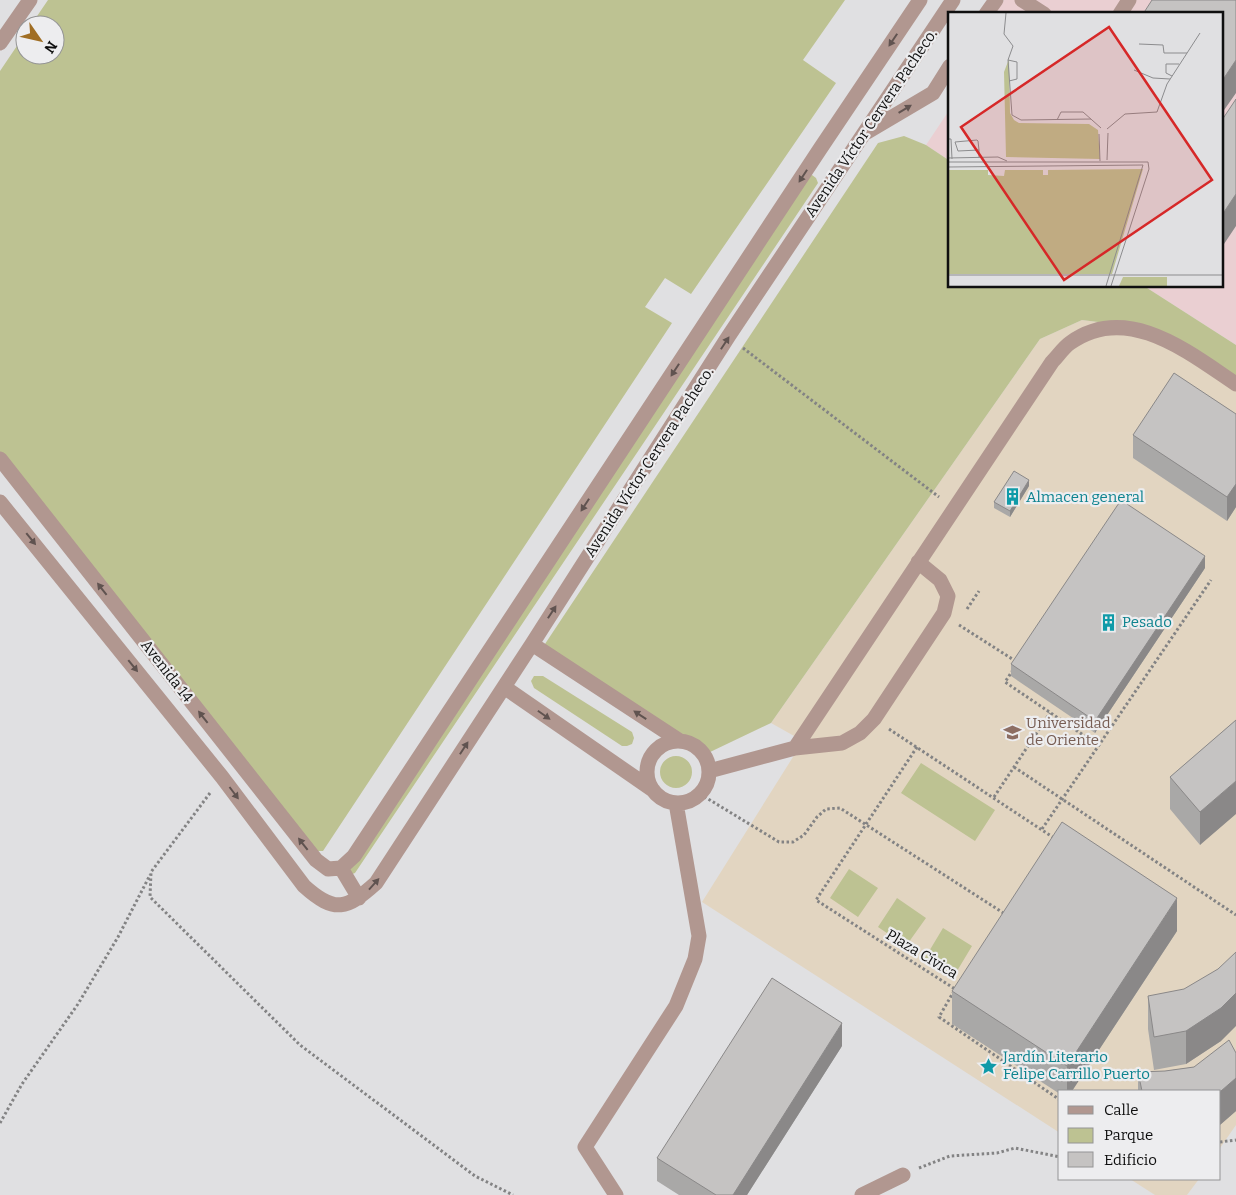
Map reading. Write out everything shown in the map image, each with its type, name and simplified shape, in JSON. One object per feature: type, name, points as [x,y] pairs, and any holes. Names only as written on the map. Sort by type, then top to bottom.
[{"type":"street","points":[[0,43],[30,0]]},
{"type":"street","name":"Avenida Víctor Cervera Pacheco.","points":[[341,868],[354,856],[920,0]]},
{"type":"street","name":"Avenida Víctor Cervera Pacheco.","points":[[333,904],[345,905],[359,898],[376,883],[532,644],[728,337],[953,0]]},
{"type":"street","points":[[987,12],[996,0]]},
{"type":"street","points":[[1022,0],[1045,9]]},
{"type":"street","points":[[1121,12],[1129,0]]},
{"type":"street","points":[[863,134],[934,93],[948,69]]},
{"type":"street","points":[[820,149],[842,165]]},
{"type":"street","points":[[795,748],[1052,362],[1069,343],[1091,331],[1113,326],[1134,328],[1166,340],[1236,384]]},
{"type":"street","name":"Avenida 14","points":[[0,459],[316,860],[328,869],[341,868]]},
{"type":"street","name":"Avenida 14","points":[[0,502],[222,777],[304,886],[318,898],[333,904]]},
{"type":"street","points":[[709,771],[795,748],[842,743],[860,733],[874,719],[944,613],[948,596],[940,580],[918,562]]},
{"type":"street","points":[[504,687],[666,800],[676,803],[692,800],[700,794],[706,785],[709,771],[706,760],[700,750],[691,744],[680,741],[532,644]]},
{"type":"street","points":[[653,790],[649,783],[648,775],[650,760],[656,751],[665,744],[680,741]]},
{"type":"street","points":[[616,1195],[585,1147],[676,1006],[695,960],[699,936],[676,803]]},
{"type":"street","points":[[341,868],[359,898]]},
{"type":"street","points":[[862,1195],[903,1174]]},
{"type":"path","points":[[728,337],[954,508]]},
{"type":"path","points":[[1042,829],[1211,580]]},
{"type":"path","points":[[957,623],[1017,662]]},
{"type":"path","points":[[1021,657],[1005,682],[1098,745]]},
{"type":"path","points":[[994,797],[1050,712]]},
{"type":"path","points":[[874,719],[1055,837],[1050,845]]},
{"type":"path","name":"Plaza Cívica","points":[[917,747],[816,900],[954,990],[959,982]]},
{"type":"path","points":[[1014,766],[1236,915]]},
{"type":"path","points":[[0,1123],[22,1084],[78,1004],[118,937],[151,872],[222,777]]},
{"type":"path","points":[[700,794],[779,842],[793,842],[804,835],[817,817],[826,809],[840,808],[1005,914]]},
{"type":"path","points":[[151,872],[150,897],[300,1045],[475,1176],[513,1195]]},
{"type":"path","points":[[1000,921],[1010,906]]},
{"type":"path","points":[[954,990],[939,1017],[1058,1099]]},
{"type":"path","points":[[1221,1142],[1236,1140]]},
{"type":"path","points":[[903,1174],[950,1156],[996,1153],[1016,1148],[1058,1157]]},
{"type":"shaded area","points":[[1004,0],[1236,0],[1236,345],[1147,288],[1224,288],[1224,12],[996,12]]},
{"type":"shaded area","points":[[948,112],[948,160],[926,145]]},
{"type":"shaded area","name":"Universidad de Oriente","points":[[1082,320],[1130,326],[1168,347],[1236,391],[1236,1125],[1221,1147],[1221,1090],[1058,1090],[1058,1132],[702,902],[803,741],[771,723],[1040,339]]},
{"type":"shaded area","points":[[1132,1180],[1198,1180],[1187,1195],[1155,1195]]},
{"type":"green space","points":[[48,0],[845,0],[803,60],[836,83],[691,294],[665,278],[645,307],[672,323],[323,851],[309,851],[0,466],[0,71],[15,49],[15,65],[65,65],[65,15],[38,15]]},
{"type":"green space","points":[[904,136],[926,145],[948,160],[948,288],[1147,288],[1236,345],[1236,391],[1168,347],[1130,326],[1082,320],[1040,339],[771,723],[708,753],[541,650],[878,143]]},
{"type":"green space","points":[[812,175],[818,183],[355,873],[350,875],[344,866],[808,176]]},
{"type":"green space","points":[[534,676],[543,676],[632,732],[634,738],[632,744],[622,746],[534,688],[531,681]]},
{"type":"green space","points":[[676,756],[687,761],[692,772],[687,783],[676,788],[665,783],[660,772],[665,761]]},
{"type":"green space","points":[[921,763],[995,810],[975,841],[901,793]]},
{"type":"green space","points":[[849,869],[878,888],[858,917],[830,898]]},
{"type":"green space","points":[[897,898],[926,918],[906,946],[878,927]]},
{"type":"green space","points":[[943,928],[972,946],[954,976],[925,958]]},
{"type":"building","points":[[1152,0],[1236,0],[1236,60],[1224,78],[1224,12],[1144,12]]},
{"type":"building","points":[[1236,99],[1236,194],[1224,212],[1224,117]]},
{"type":"building","points":[[1174,373],[1236,414],[1236,484],[1227,497],[1133,435]]},
{"type":"building","name":"Almacen general","points":[[1014,471],[1029,480],[1010,511],[994,502]]},
{"type":"building","name":"Pesado","points":[[1121,500],[1205,556],[1095,721],[1011,664]]},
{"type":"building","points":[[1236,720],[1236,781],[1200,812],[1170,777]]},
{"type":"building","points":[[1062,822],[1177,898],[1067,1066],[952,991]]},
{"type":"building","points":[[1236,952],[1236,993],[1221,1008],[1186,1031],[1154,1037],[1148,996],[1184,989],[1218,969]]},
{"type":"building","points":[[772,978],[842,1023],[733,1195],[716,1195],[657,1158]]},
{"type":"building","points":[[1229,1040],[1236,1053],[1236,1078],[1221,1091],[1142,1090],[1138,1072],[1194,1067]]},
{"type":"place","name":"Almacen general","points":[[1012,497]]},
{"type":"place","name":"Pesado","points":[[1108,622]]},
{"type":"place","name":"Universidad de Oriente","points":[[1012,732]]},
{"type":"place","name":"Jardín Literario Felipe Carrillo Puerto","points":[[989,1066]]}]
